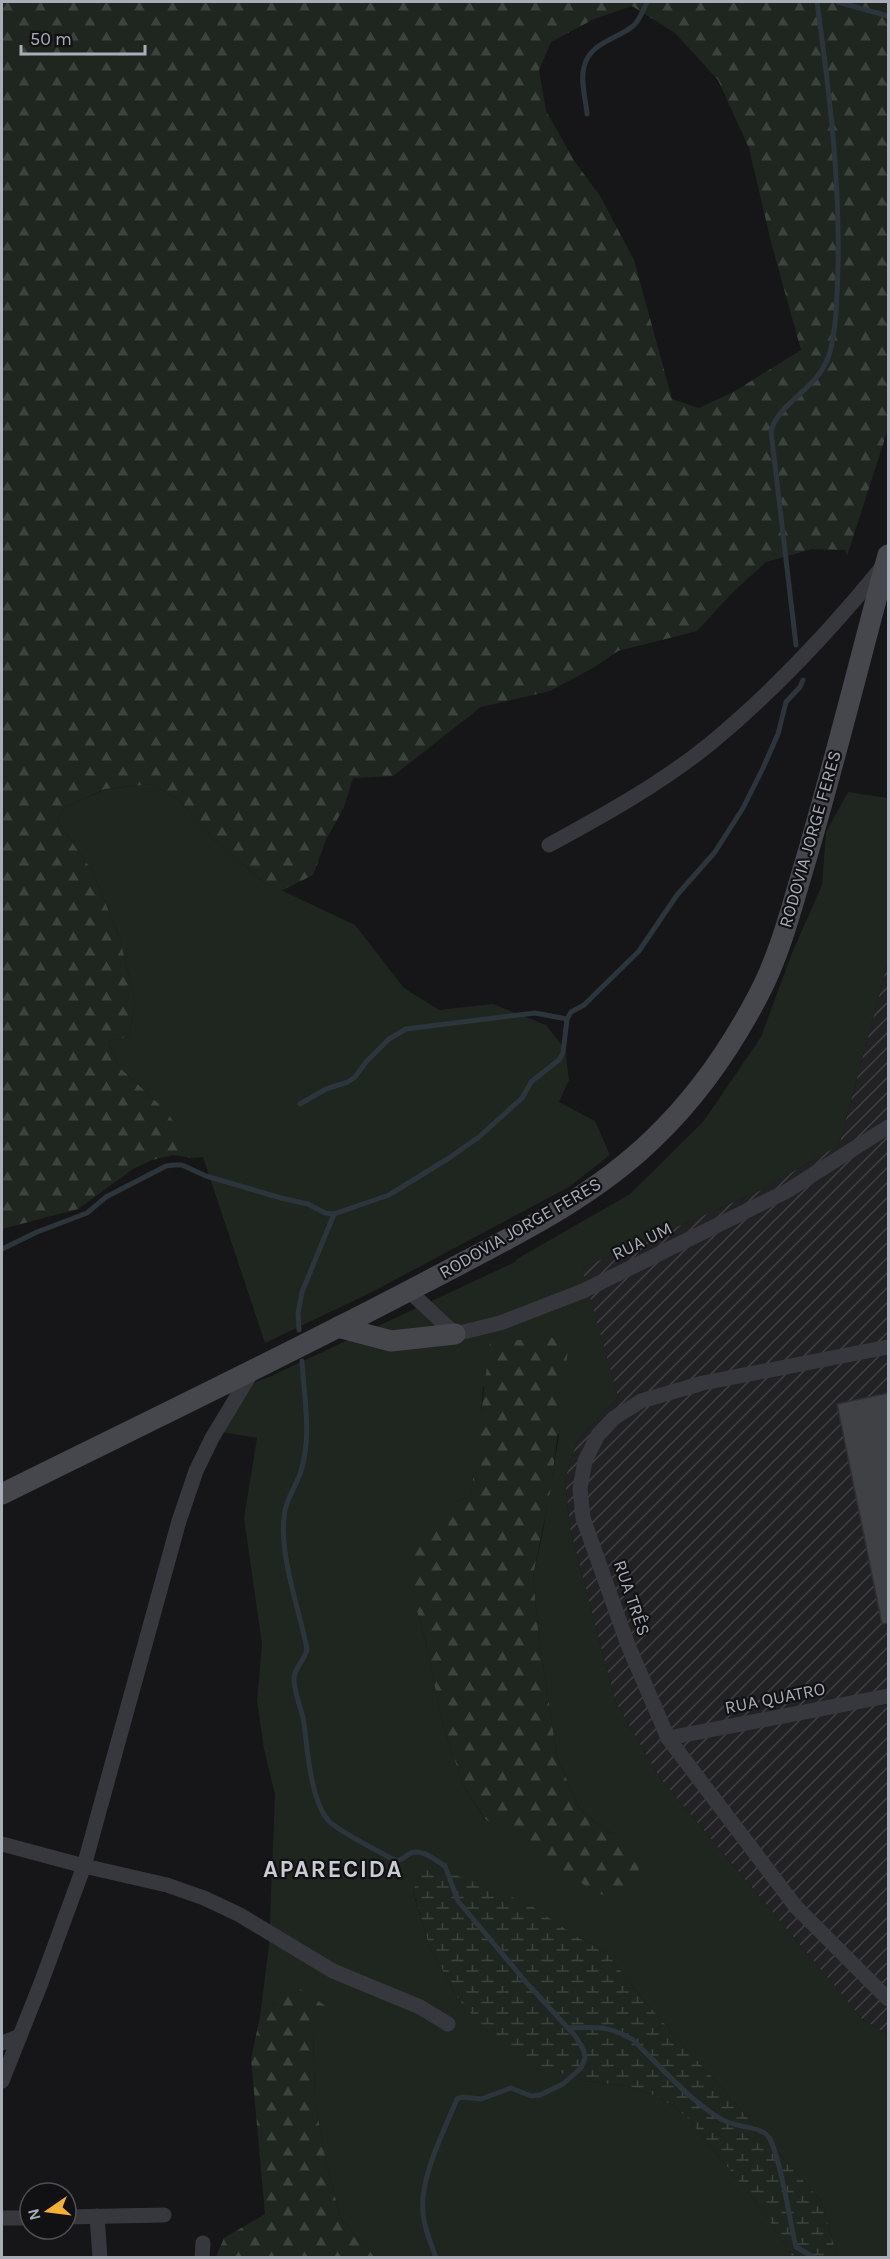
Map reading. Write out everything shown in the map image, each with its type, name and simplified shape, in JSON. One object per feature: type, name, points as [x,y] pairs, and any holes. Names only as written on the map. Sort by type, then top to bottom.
[{"type":"main road","name":"RODOVIA JORGE FERES","points":[[2,1494],[338,1327],[522,1231],[572,1202],[614,1173],[651,1141],[687,1104],[729,1047],[761,990],[786,927],[819,815],[888,558]]},
{"type":"main road","points":[[338,1327],[374,1339],[391,1341],[454,1334]]},
{"type":"street","points":[[549,845],[668,775],[711,744],[790,671],[858,597],[888,558]]},
{"type":"street","name":"RUA UM","points":[[454,1334],[500,1323],[583,1291],[787,1191],[888,1127]]},
{"type":"street","points":[[409,1291],[454,1334]]},
{"type":"street","name":"RUA TRÊS","points":[[888,1347],[703,1383],[641,1401],[614,1418],[598,1435],[585,1461],[580,1489],[583,1518],[628,1645],[668,1738],[796,1907],[888,2000]]},
{"type":"street","points":[[2,2081],[84,1866],[179,1521],[196,1472],[212,1437],[254,1368]]},
{"type":"street","name":"RUA QUATRO","points":[[668,1738],[888,1696]]},
{"type":"street","points":[[2,1844],[166,1885],[204,1898],[240,1915],[333,1971],[420,2007],[448,2024]]},
{"type":"street","points":[[2,2043],[20,2036]]},
{"type":"street","points":[[78,2217],[164,2215]]},
{"type":"street","points":[[97,2216],[100,2258]]},
{"type":"street","points":[[2,2218],[18,2218]]},
{"type":"shaded area","points":[[888,962],[888,2035],[862,2019],[659,1777],[615,1701],[570,1529],[565,1479],[577,1441],[618,1397],[581,1268],[757,1192],[839,1145]]},
{"type":"green space","points":[[2,2],[888,2],[888,429],[847,556],[845,550],[812,549],[766,562],[731,594],[697,631],[618,651],[593,668],[550,691],[481,707],[393,776],[353,778],[344,807],[326,840],[313,875],[281,891],[264,882],[213,839],[178,799],[152,784],[105,789],[65,807],[57,821],[93,872],[120,939],[135,1002],[129,1037],[108,1041],[120,1068],[160,1105],[179,1128],[192,1158],[173,1155],[152,1160],[133,1169],[78,1209],[2,1229]],"holes":[[[632,6],[675,33],[718,80],[749,148],[771,242],[801,350],[735,391],[699,408],[672,399],[634,260],[600,196],[575,162],[546,111],[539,70],[551,42],[594,19]]]},
{"type":"green space","points":[[152,784],[178,799],[213,839],[264,882],[355,925],[404,988],[439,1010],[493,1004],[546,1025],[565,1049],[569,1080],[559,1102],[595,1121],[610,1155],[569,1187],[372,1292],[265,1343],[203,1157],[192,1158],[160,1105],[120,1068],[108,1041],[129,1037],[135,1002],[120,939],[93,872],[57,821],[65,807],[106,789]]},
{"type":"green space","points":[[848,792],[888,798],[888,962],[839,1145],[757,1192],[582,1268],[618,1397],[577,1441],[565,1479],[570,1529],[615,1701],[659,1777],[862,2019],[888,2035],[888,2257],[837,2257],[822,2202],[641,1997],[606,1952],[474,1884],[425,1864],[413,1892],[429,1945],[457,1997],[498,2041],[585,2081],[628,2086],[659,2097],[686,2116],[764,2212],[793,2257],[375,2257],[341,2219],[327,2167],[315,2101],[313,2033],[278,2001],[260,2017],[269,1945],[275,1795],[264,1749],[257,1701],[262,1644],[244,1518],[257,1438],[215,1431],[238,1397],[231,1392],[271,1376],[515,1262],[630,1194],[703,1122],[761,1037],[792,953],[822,885],[826,832]],"holes":[[[483,1387],[559,1435],[533,1576],[538,1630],[557,1757],[579,1808],[604,1830],[620,1835],[485,1820],[463,1785],[442,1722],[417,1611],[457,1501],[471,1495],[480,1433]]]},
{"type":"green space","points":[[552,1338],[569,1342],[551,1487],[533,1576],[538,1630],[557,1757],[579,1808],[604,1830],[620,1835],[640,1864],[635,1884],[623,1902],[595,1892],[485,1819],[463,1785],[442,1722],[417,1611],[412,1557],[437,1516],[457,1501],[471,1495],[490,1342]]},
{"type":"green space","points":[[425,1863],[527,1903],[577,1937],[606,1952],[641,1997],[822,2202],[837,2257],[793,2257],[764,2212],[686,2116],[659,2097],[628,2086],[585,2081],[539,2066],[498,2041],[457,1997],[429,1945],[413,1891]]},
{"type":"green space","points":[[298,1988],[326,2006],[313,2033],[315,2101],[327,2167],[341,2219],[375,2257],[216,2257],[224,2238],[265,2214],[251,2059],[260,2017]]},
{"type":"building","points":[[888,1393],[888,1623],[882,1624],[837,1404]]},
{"type":"waterway","points":[[587,114],[583,78],[587,59],[604,42],[633,26],[647,2]]},
{"type":"waterway","points":[[796,645],[771,431],[783,411],[818,376],[825,365],[830,352],[835,320],[837,200],[829,101],[817,2]]},
{"type":"waterway","points":[[838,2],[888,16]]},
{"type":"waterway","points":[[2,1249],[37,1232],[87,1213],[106,1197],[166,1166],[182,1165],[206,1176],[308,1204],[325,1213],[334,1214],[389,1195],[479,1137],[522,1098],[532,1081],[559,1060],[563,1053],[567,1019],[571,1012],[584,1005],[639,951],[677,895],[715,852],[743,808],[763,768],[778,734],[786,702],[800,687],[803,680]]},
{"type":"waterway","points":[[300,1104],[326,1089],[348,1082],[389,1039],[406,1029],[535,1013],[567,1019]]},
{"type":"waterway","points":[[299,1330],[298,1313],[302,1292],[334,1214]]},
{"type":"waterway","points":[[302,1361],[306,1444],[301,1471],[285,1511],[284,1534],[287,1567],[307,1649],[295,1674],[294,1683],[304,1723],[308,1760],[318,1802],[323,1813],[335,1826],[396,1861],[418,1852],[428,1855],[445,1866],[458,1901],[525,1981],[576,2037],[584,2051],[585,2058],[581,2068],[563,2084],[540,2095],[531,2096],[511,2088],[481,2099],[462,2097],[457,2099],[434,2155],[423,2200],[425,2224],[436,2258]]},
{"type":"waterway","points":[[568,2028],[602,2028],[624,2035],[633,2040],[686,2092],[709,2111],[727,2122],[765,2133],[777,2157],[796,2247],[815,2258]]},
{"type":"district","name":"APARECIDA","points":[[333,1869]]}]
